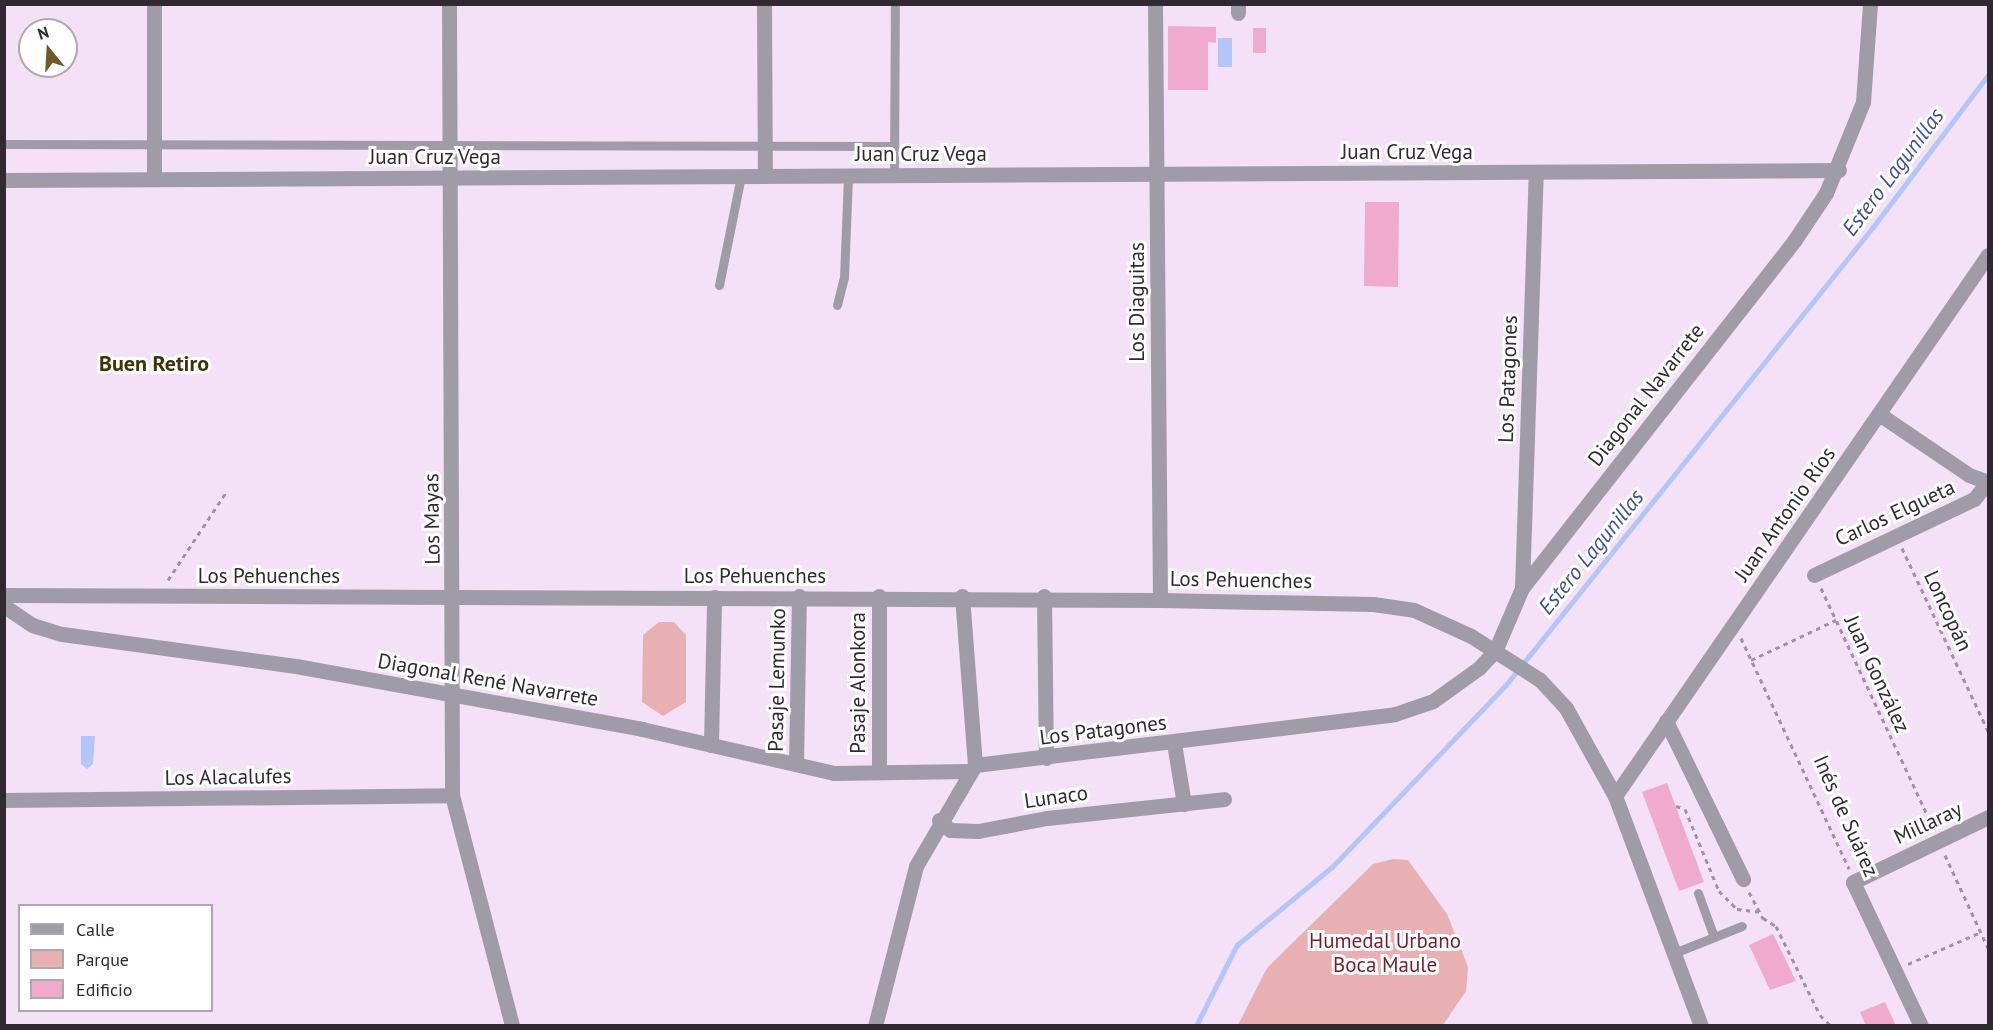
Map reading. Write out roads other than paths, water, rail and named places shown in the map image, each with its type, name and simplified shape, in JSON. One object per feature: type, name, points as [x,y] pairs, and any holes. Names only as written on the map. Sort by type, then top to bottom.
[{"type":"street","points":[[154,4],[154,179]]},
{"type":"street","name":"Los Mayas","points":[[449,4],[454,597],[452,795],[512,1026]]},
{"type":"street","points":[[765,4],[765,176]]},
{"type":"street","name":"Los Diaguitas","points":[[1155,4],[1160,600]]},
{"type":"street","name":"Diagonal Navarrete","points":[[1495,651],[1522,588],[1794,241],[1839,170],[1863,102],[1870,4]]},
{"type":"street","name":"Juan Cruz Vega","points":[[4,180],[1839,170]]},
{"type":"street","name":"Los Patagones","points":[[1522,588],[1536,172]]},
{"type":"street","name":"Juan Antonio Ríos","points":[[1615,796],[1989,255]]},
{"type":"street","points":[[1879,414],[1969,475],[1988,483]]},
{"type":"street","name":"Carlos Elgueta","points":[[1814,575],[1974,499],[1988,483]]},
{"type":"street","name":"Los Pehuenches","points":[[4,595],[1044,596],[1395,606],[1437,619],[1495,651]]},
{"type":"street","name":"Pasaje Lemunko","points":[[796,764],[799,596]]},
{"type":"street","name":"Pasaje Alonkora","points":[[879,596],[879,770]]},
{"type":"street","points":[[875,1026],[904,900],[939,820],[971,768],[962,596]]},
{"type":"street","points":[[1044,596],[1046,758]]},
{"type":"street","points":[[711,745],[714,597]]},
{"type":"street","name":"Diagonal René Navarrete","points":[[4,606],[32,625],[62,634],[246,658],[711,745],[834,773],[971,768]]},
{"type":"street","points":[[1495,651],[1540,680],[1566,708],[1615,796],[1701,1026]]},
{"type":"street","name":"Los Patagones","points":[[971,768],[1174,744],[1408,711],[1445,694],[1495,651]]},
{"type":"street","points":[[1666,721],[1743,879]]},
{"type":"street","points":[[1174,744],[1184,804]]},
{"type":"street","name":"Los Alacalufes","points":[[4,801],[452,795]]},
{"type":"street","name":"Lunaco","points":[[939,820],[950,830],[978,831],[1047,818],[1224,799]]},
{"type":"street","name":"Millaray","points":[[1853,882],[1989,817]]},
{"type":"street","name":"Inés de Suárez","points":[[1853,882],[1921,1026]]},
{"type":"lane","points":[[894,175],[895,4]]},
{"type":"lane","points":[[4,144],[894,146]]},
{"type":"lane","points":[[719,285],[741,176]]},
{"type":"lane","points":[[837,305],[844,277],[848,176]]},
{"type":"lane","points":[[1698,893],[1714,937]]},
{"type":"lane","points":[[1674,953],[1742,926]]},
{"type":"water","points":[[1218,38],[1232,38],[1232,67],[1218,67]]},
{"type":"water","points":[[81,736],[95,736],[93,764],[87,769],[81,764]]},
{"type":"waterway","name":"Estero Lagunillas","points":[[1196,1026],[1237,945],[1332,867],[1505,686],[1873,227],[1988,75]]},
{"type":"district","name":"Buen Retiro","points":[[154,364]]},
{"type":"park label","name":"Humedal Urbano Boca Maule","points":[[1385,953]]}]
